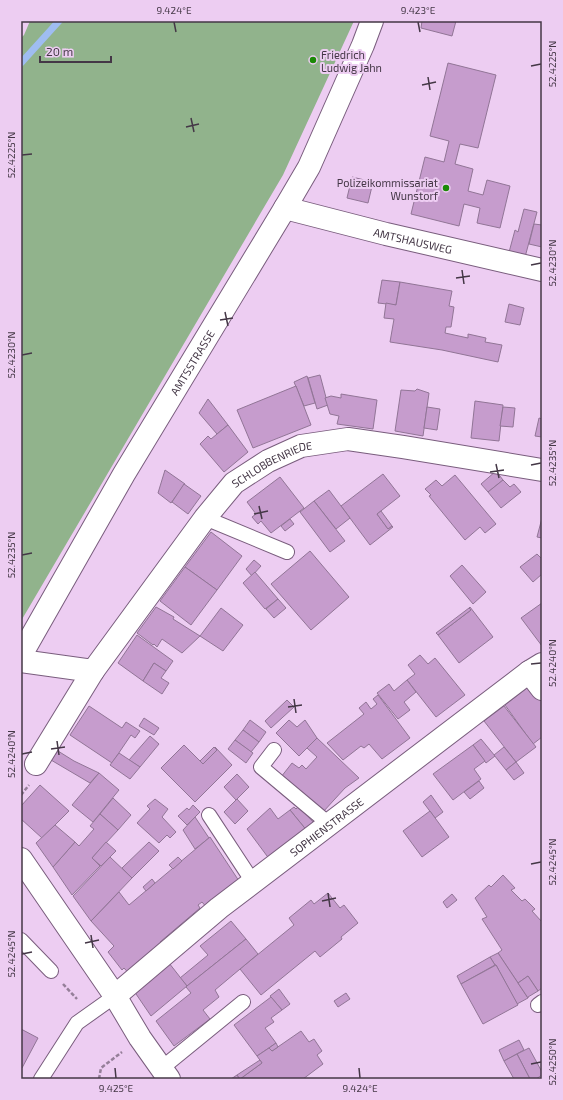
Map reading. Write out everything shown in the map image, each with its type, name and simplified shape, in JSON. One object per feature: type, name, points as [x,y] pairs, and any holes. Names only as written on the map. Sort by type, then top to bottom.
[{"type":"street","name":"AMTSSTRASSE","points":[[21,655],[124,474],[309,167],[372,21]]},
{"type":"street","name":"AMTSHAUSWEG","points":[[285,208],[386,234],[542,270]]},
{"type":"street","name":"SCHLOBBENRIEDE","points":[[36,764],[93,671],[205,518],[234,483],[268,461],[300,446],[348,439],[542,470]]},
{"type":"street","points":[[21,661],[93,671]]},
{"type":"street","name":"SOPHIENSTRASSE","points":[[115,996],[219,908],[329,824],[538,675]]},
{"type":"street","points":[[21,859],[115,996],[140,1038],[165,1074]]},
{"type":"lane","points":[[205,518],[287,552]]},
{"type":"lane","points":[[274,750],[262,768],[329,824]]},
{"type":"lane","points":[[208,815],[253,882]]},
{"type":"lane","points":[[21,940],[51,971]]},
{"type":"lane","points":[[41,1079],[77,1023],[89,1013],[115,996]]},
{"type":"lane","points":[[165,1074],[243,1002]]},
{"type":"path","points":[[51,971],[89,1013]]},
{"type":"path","points":[[99,1079],[101,1068],[140,1038]]},
{"type":"green space","points":[[30,21],[354,21],[283,175],[21,621],[21,38],[24,35]]},
{"type":"building","points":[[422,21],[456,21],[452,36],[421,28]]},
{"type":"building","points":[[448,63],[496,75],[478,148],[460,144],[455,164],[473,169],[468,191],[483,195],[487,180],[510,186],[500,228],[477,223],[480,208],[464,204],[459,226],[411,214],[425,157],[444,162],[449,141],[430,136]]},
{"type":"building","points":[[352,177],[373,182],[368,203],[347,198]]},
{"type":"building","points":[[524,209],[537,212],[524,261],[508,256],[515,230],[518,232]]},
{"type":"building","points":[[534,224],[542,225],[542,247],[529,244]]},
{"type":"building","points":[[382,280],[400,282],[396,305],[378,303]]},
{"type":"building","points":[[400,282],[452,291],[449,306],[454,307],[451,327],[446,327],[445,333],[468,338],[468,334],[486,338],[485,342],[502,345],[498,362],[442,350],[390,342],[394,319],[384,318],[386,303],[396,305]]},
{"type":"building","points":[[509,304],[524,308],[520,325],[505,322]]},
{"type":"building","points":[[320,375],[328,405],[317,409],[308,378]]},
{"type":"building","points":[[307,376],[315,403],[304,406],[294,382]]},
{"type":"building","points":[[296,386],[311,425],[253,448],[237,410]]},
{"type":"building","points":[[417,389],[429,393],[423,436],[395,431],[401,390],[415,391]]},
{"type":"building","points":[[341,394],[377,400],[373,429],[337,424],[339,416],[330,414],[325,398],[331,396],[341,398]]},
{"type":"building","points":[[208,399],[228,425],[217,434],[199,413]]},
{"type":"building","points":[[475,401],[503,405],[499,441],[471,438]]},
{"type":"building","points":[[427,407],[440,409],[437,430],[424,428]]},
{"type":"building","points":[[503,407],[515,408],[513,427],[500,426]]},
{"type":"building","points":[[539,418],[542,419],[542,437],[535,436]]},
{"type":"building","points":[[228,425],[248,452],[224,472],[200,444],[208,436],[211,439]]},
{"type":"building","points":[[165,470],[185,484],[171,503],[158,493]]},
{"type":"building","points":[[496,471],[503,480],[488,492],[481,484]]},
{"type":"building","points":[[383,474],[400,496],[377,514],[388,529],[392,526],[393,527],[370,545],[341,506]]},
{"type":"building","points":[[455,475],[496,524],[485,533],[480,527],[465,540],[425,489],[436,480],[442,486]]},
{"type":"building","points":[[280,477],[304,508],[271,533],[261,521],[258,524],[252,517],[256,514],[247,502]]},
{"type":"building","points":[[503,480],[510,487],[514,484],[521,492],[501,508],[488,492]]},
{"type":"building","points":[[184,484],[201,496],[188,514],[172,502]]},
{"type":"building","points":[[329,490],[350,518],[336,529],[314,501]]},
{"type":"building","points":[[314,501],[345,541],[330,552],[300,512]]},
{"type":"building","points":[[381,511],[392,526],[388,529],[377,514]]},
{"type":"building","points":[[542,518],[542,538],[537,537]]},
{"type":"building","points":[[290,519],[294,524],[285,531],[281,526]]},
{"type":"building","points":[[211,532],[242,556],[217,590],[185,567]]},
{"type":"building","points":[[310,551],[349,597],[311,630],[271,584]]},
{"type":"building","points":[[537,554],[542,559],[542,574],[533,582],[520,567]]},
{"type":"building","points":[[254,560],[261,566],[252,576],[246,569]]},
{"type":"building","points":[[462,565],[486,592],[473,604],[450,576]]},
{"type":"building","points":[[185,567],[217,590],[191,625],[160,601]]},
{"type":"building","points":[[255,572],[278,599],[265,609],[243,583]]},
{"type":"building","points":[[278,599],[286,608],[274,618],[266,609]]},
{"type":"building","points":[[542,603],[542,646],[521,618]]},
{"type":"building","points":[[156,607],[174,617],[173,619],[200,636],[182,653],[162,639],[157,647],[137,633]]},
{"type":"building","points":[[470,607],[493,637],[459,663],[438,635],[471,610],[469,608]]},
{"type":"building","points":[[221,608],[243,625],[223,651],[200,636]]},
{"type":"building","points":[[469,608],[471,610],[438,635],[436,633]]},
{"type":"building","points":[[137,635],[173,661],[166,671],[154,663],[143,681],[118,663]]},
{"type":"building","points":[[420,655],[428,664],[435,658],[465,695],[436,717],[407,680],[415,674],[408,665]]},
{"type":"building","points":[[154,663],[166,671],[161,678],[169,683],[162,694],[143,681]]},
{"type":"building","points":[[407,680],[416,692],[404,702],[410,710],[398,719],[377,693],[389,684],[394,691]]},
{"type":"building","points":[[531,685],[542,699],[542,737],[533,744],[505,705]]},
{"type":"building","points":[[378,695],[410,738],[382,759],[369,744],[364,748],[361,746],[343,760],[327,743],[364,714],[359,708],[366,702],[371,709],[377,704],[373,699]]},
{"type":"building","points":[[287,700],[294,707],[271,728],[265,721]]},
{"type":"building","points":[[89,706],[122,728],[126,722],[140,731],[135,738],[131,735],[112,763],[70,735]]},
{"type":"building","points":[[504,706],[536,747],[516,762],[484,721]]},
{"type":"building","points":[[144,718],[159,728],[154,735],[139,726]]},
{"type":"building","points":[[250,720],[266,732],[259,742],[243,730]]},
{"type":"building","points":[[289,720],[297,727],[305,720],[317,738],[299,756],[276,733]]},
{"type":"building","points":[[243,730],[259,742],[251,752],[235,740]]},
{"type":"building","points":[[150,736],[159,744],[140,767],[129,760]]},
{"type":"building","points":[[317,738],[359,778],[345,788],[323,812],[301,791],[299,792],[281,777],[292,763],[299,768],[302,765],[306,769],[317,757],[307,748]]},
{"type":"building","points":[[481,739],[495,756],[486,763],[473,745]]},
{"type":"building","points":[[235,740],[253,753],[246,763],[228,749]]},
{"type":"building","points":[[184,745],[203,764],[217,750],[215,747],[232,765],[195,802],[161,768]]},
{"type":"building","points":[[473,745],[485,761],[474,769],[481,779],[453,800],[433,774]]},
{"type":"building","points":[[214,747],[217,750],[203,764],[200,761]]},
{"type":"building","points":[[504,747],[516,762],[506,770],[494,755]]},
{"type":"building","points":[[58,751],[74,761],[99,773],[90,783],[51,760]]},
{"type":"building","points":[[119,753],[140,767],[130,779],[110,765]]},
{"type":"building","points":[[516,762],[524,773],[514,780],[506,770]]},
{"type":"building","points":[[99,773],[119,790],[93,822],[72,805]]},
{"type":"building","points":[[237,774],[249,787],[236,800],[224,787]]},
{"type":"building","points":[[479,781],[484,788],[470,799],[464,792]]},
{"type":"building","points":[[40,785],[69,811],[42,838],[21,819],[21,806]]},
{"type":"building","points":[[431,795],[443,812],[435,818],[423,802]]},
{"type":"building","points":[[113,798],[131,815],[118,830],[100,814]]},
{"type":"building","points":[[155,799],[168,809],[162,817],[176,832],[170,838],[167,835],[159,843],[137,823],[150,809],[147,806]]},
{"type":"building","points":[[237,799],[248,811],[235,824],[224,812]]},
{"type":"building","points":[[193,805],[200,812],[187,825],[178,816],[187,808],[189,810]]},
{"type":"building","points":[[299,806],[313,822],[312,829],[308,832],[290,810],[294,807],[296,809]]},
{"type":"building","points":[[270,808],[278,819],[290,810],[308,832],[270,860],[247,829]]},
{"type":"building","points":[[430,811],[449,837],[422,857],[403,831]]},
{"type":"building","points":[[100,814],[118,830],[92,858],[100,866],[72,895],[53,867],[75,842],[79,846],[94,829],[90,826]]},
{"type":"building","points":[[195,817],[209,838],[195,849],[183,830]]},
{"type":"building","points":[[55,825],[75,842],[53,867],[36,843]]},
{"type":"building","points":[[210,837],[239,881],[207,908],[202,902],[198,905],[200,908],[160,942],[167,950],[133,978],[124,968],[122,970],[108,952],[114,946],[91,921],[119,892],[129,905]]},
{"type":"building","points":[[106,842],[116,851],[101,866],[92,858]]},
{"type":"building","points":[[149,842],[159,851],[132,878],[122,868]]},
{"type":"building","points":[[110,857],[132,878],[91,921],[73,896]]},
{"type":"building","points":[[178,857],[182,861],[173,869],[169,865]]},
{"type":"building","points":[[503,875],[515,888],[511,890],[522,901],[525,899],[535,909],[532,911],[542,922],[542,988],[538,991],[528,976],[518,983],[498,953],[502,950],[482,919],[487,917],[475,898],[489,885],[491,887]]},
{"type":"building","points":[[152,879],[155,883],[146,891],[143,887]]},
{"type":"building","points":[[328,893],[340,908],[344,905],[358,923],[341,937],[342,939],[320,957],[315,951],[261,995],[240,969],[294,925],[289,918],[311,900],[314,904]]},
{"type":"building","points":[[452,894],[457,900],[447,908],[443,902]]},
{"type":"building","points":[[231,921],[246,939],[187,986],[180,978],[208,955],[200,946]]},
{"type":"building","points":[[246,939],[258,954],[215,990],[219,997],[203,1010],[210,1019],[174,1046],[156,1021],[191,993],[186,987],[187,986]]},
{"type":"building","points":[[498,953],[528,998],[517,1004],[496,965],[490,957]]},
{"type":"building","points":[[490,957],[495,965],[461,984],[457,976]]},
{"type":"building","points":[[169,963],[187,986],[151,1016],[134,991]]},
{"type":"building","points":[[496,965],[518,1005],[483,1024],[461,984]]},
{"type":"building","points":[[528,976],[538,991],[528,998],[518,983]]},
{"type":"building","points":[[279,989],[290,1004],[282,1010],[270,996]]},
{"type":"building","points":[[346,993],[350,999],[338,1007],[334,1001]]},
{"type":"building","points":[[271,997],[282,1010],[271,1018],[274,1022],[265,1028],[276,1043],[257,1056],[234,1025]]},
{"type":"building","points":[[21,1029],[38,1038],[22,1068],[21,1067]]},
{"type":"building","points":[[301,1031],[309,1042],[314,1039],[322,1051],[317,1055],[323,1064],[303,1079],[240,1079],[262,1063],[257,1056],[269,1048],[272,1051]]},
{"type":"building","points":[[519,1040],[524,1050],[504,1061],[499,1050]]},
{"type":"building","points":[[276,1043],[278,1047],[272,1051],[269,1048]]},
{"type":"building","points":[[529,1048],[542,1072],[542,1075],[536,1079],[530,1079],[517,1054]]},
{"type":"building","points":[[517,1054],[530,1079],[514,1079],[504,1061]]},
{"type":"building","points":[[260,1060],[262,1063],[240,1079],[237,1075]]},
{"type":"building","points":[[237,1075],[240,1079],[231,1079]]},
{"type":"waterway","points":[[21,63],[59,21]]},
{"type":"place","name":"Friedrich Ludwig Jahn","points":[[313,60]]},
{"type":"place","name":"Polizeikommissariat Wunstorf","points":[[446,188]]}]
